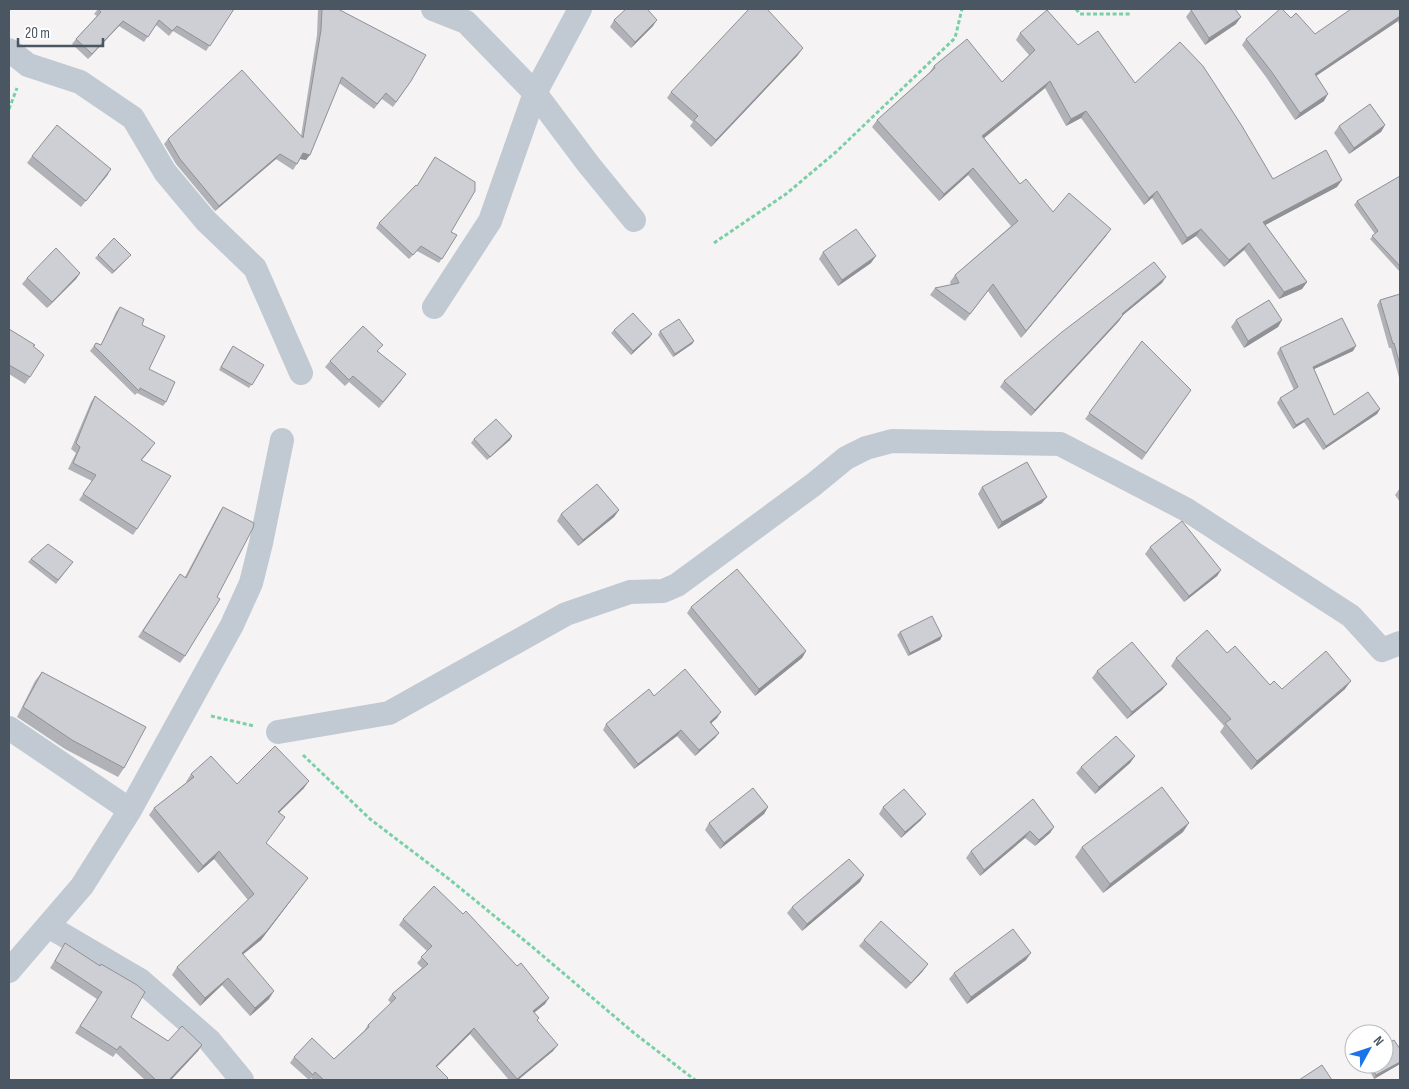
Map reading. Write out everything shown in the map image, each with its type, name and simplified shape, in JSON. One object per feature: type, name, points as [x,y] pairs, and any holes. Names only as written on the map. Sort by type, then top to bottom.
[{"type":"street","points":[[433,9],[466,22],[535,93],[589,165],[634,220]]},
{"type":"street","points":[[434,307],[490,221],[535,93],[580,9]]},
{"type":"street","points":[[9,50],[28,65],[80,82],[133,118],[165,172],[206,221],[255,268],[301,373]]},
{"type":"street","points":[[9,971],[82,886],[130,810],[232,625],[251,583],[282,440]]},
{"type":"street","points":[[278,732],[389,713],[566,614],[630,592],[662,591],[677,585],[813,485],[846,458],[866,448],[892,441],[1060,444],[1187,510],[1351,616],[1382,650],[1400,643]]},
{"type":"street","points":[[9,728],[130,810]]},
{"type":"street","points":[[48,926],[140,980],[209,1040],[242,1080]]},
{"type":"path","points":[[714,243],[786,194],[836,152],[955,38],[962,9]]},
{"type":"path","points":[[1076,9],[1080,14],[1132,14]]},
{"type":"path","points":[[186,710],[278,732],[370,819],[471,897],[634,1033],[695,1080]]},
{"type":"building","points":[[98,9],[234,9],[210,46],[177,26],[172,31],[159,20],[148,37],[123,21],[92,54],[76,39],[101,12]]},
{"type":"building","points":[[322,9],[338,9],[426,55],[396,102],[386,93],[377,104],[342,77],[310,155],[303,153],[297,164],[280,154],[219,206],[180,159],[168,139],[242,70],[303,138],[321,30]]},
{"type":"building","points":[[626,9],[647,9],[657,20],[635,42],[614,20]]},
{"type":"building","points":[[749,9],[767,9],[803,48],[716,140],[694,120],[698,116],[671,92]]},
{"type":"building","points":[[1235,9],[1241,17],[1209,38],[1191,10]]},
{"type":"building","points":[[1280,9],[1291,18],[1296,13],[1315,34],[1351,9],[1400,9],[1400,16],[1315,74],[1328,94],[1300,113],[1246,39]]},
{"type":"building","points":[[1047,10],[1078,45],[1098,31],[1135,83],[1180,42],[1203,66],[1242,126],[1273,179],[1326,150],[1342,180],[1263,222],[1307,282],[1284,292],[1249,243],[1229,260],[1201,229],[1187,238],[1157,191],[1149,198],[1086,111],[1071,119],[1050,81],[982,136],[1020,184],[1026,179],[1053,212],[1069,193],[1111,229],[1026,331],[993,284],[970,314],[935,288],[959,283],[955,275],[1018,221],[973,168],[944,194],[877,120],[935,68],[934,66],[967,39],[1002,82],[1035,50],[1020,33]]},
{"type":"building","points":[[1370,104],[1385,125],[1354,148],[1339,126]]},
{"type":"building","points":[[57,125],[111,169],[86,201],[32,156]]},
{"type":"building","points":[[435,157],[475,182],[475,191],[451,232],[457,235],[442,259],[421,246],[413,255],[379,223],[417,186]]},
{"type":"building","points":[[1400,176],[1400,266],[1372,236],[1378,231],[1357,201]]},
{"type":"building","points":[[856,229],[876,256],[842,280],[823,252]]},
{"type":"building","points":[[114,238],[131,255],[114,271],[98,255]]},
{"type":"building","points":[[56,248],[80,273],[52,302],[27,278]]},
{"type":"building","points":[[1154,262],[1166,277],[1122,314],[1035,410],[1004,381],[1062,332]]},
{"type":"building","points":[[1400,294],[1400,365],[1380,300]]},
{"type":"building","points":[[1269,300],[1282,320],[1248,341],[1236,320]]},
{"type":"building","points":[[120,307],[144,319],[142,325],[165,336],[149,369],[175,382],[166,402],[140,388],[139,391],[94,346],[96,343],[101,345]]},
{"type":"building","points":[[633,313],[652,334],[633,351],[614,330]]},
{"type":"building","points":[[1342,318],[1356,346],[1313,367],[1334,415],[1368,392],[1380,409],[1326,446],[1308,418],[1296,425],[1280,398],[1298,387],[1280,348]]},
{"type":"building","points":[[679,319],[694,341],[675,354],[660,331]]},
{"type":"building","points":[[363,326],[383,345],[377,351],[406,374],[383,402],[353,376],[349,380],[330,361]]},
{"type":"building","points":[[9,329],[35,345],[33,346],[44,355],[30,377],[9,365]]},
{"type":"building","points":[[1142,341],[1191,390],[1146,453],[1089,413]]},
{"type":"building","points":[[233,346],[264,365],[252,385],[221,367]]},
{"type":"building","points":[[95,396],[155,443],[141,460],[171,476],[137,529],[83,494],[96,475],[73,463],[80,447],[76,443]]},
{"type":"building","points":[[496,419],[512,436],[490,457],[474,439]]},
{"type":"building","points":[[1027,462],[1047,497],[1002,522],[982,487]]},
{"type":"building","points":[[597,484],[619,510],[583,540],[561,514]]},
{"type":"building","points":[[223,507],[254,523],[253,528],[217,597],[220,599],[185,656],[143,631],[180,574],[186,578]]},
{"type":"building","points":[[1182,521],[1221,570],[1189,596],[1150,547]]},
{"type":"building","points":[[48,544],[73,562],[58,580],[31,559]]},
{"type":"building","points":[[737,569],[806,651],[759,689],[691,607]]},
{"type":"building","points":[[932,616],[942,636],[910,653],[900,632]]},
{"type":"building","points":[[1207,630],[1227,653],[1235,646],[1270,685],[1274,681],[1282,689],[1326,651],[1351,681],[1257,761],[1225,723],[1231,719],[1176,658]]},
{"type":"building","points":[[1132,642],[1167,684],[1132,712],[1097,671]]},
{"type":"building","points":[[685,669],[721,712],[710,722],[719,733],[699,750],[681,730],[638,764],[606,724],[649,689],[654,696]]},
{"type":"building","points":[[42,672],[146,727],[124,768],[72,740],[23,707]]},
{"type":"building","points":[[1116,736],[1135,756],[1099,787],[1081,767]]},
{"type":"building","points":[[275,746],[309,781],[278,812],[285,817],[266,843],[308,878],[266,932],[242,953],[274,991],[255,1008],[228,978],[205,998],[177,967],[254,894],[219,851],[203,866],[154,808],[194,777],[191,774],[211,756],[237,784]]},
{"type":"building","points":[[1162,787],[1189,823],[1110,884],[1082,847]]},
{"type":"building","points":[[753,788],[768,807],[724,843],[709,823]]},
{"type":"building","points":[[904,789],[926,814],[905,832],[883,807]]},
{"type":"building","points":[[1033,799],[1054,827],[1039,840],[1030,831],[984,870],[971,851]]},
{"type":"building","points":[[849,859],[864,875],[807,924],[792,907]]},
{"type":"building","points":[[434,886],[463,914],[466,911],[517,966],[521,963],[549,998],[533,1011],[539,1018],[537,1020],[558,1045],[517,1079],[474,1028],[436,1066],[448,1078],[446,1080],[324,1080],[315,1072],[313,1075],[294,1057],[312,1038],[334,1059],[369,1027],[368,1025],[396,998],[392,994],[428,964],[421,957],[432,946],[403,919]]},
{"type":"building","points":[[881,921],[928,964],[911,983],[864,940]]},
{"type":"building","points":[[1013,929],[1031,953],[971,997],[954,973]]},
{"type":"building","points":[[65,943],[100,966],[101,964],[137,985],[145,992],[131,1017],[168,1041],[182,1026],[202,1045],[169,1080],[156,1080],[120,1046],[117,1050],[80,1026],[102,992],[55,961]]},
{"type":"building","points":[[1394,1040],[1400,1049],[1400,1062],[1394,1065]]},
{"type":"building","points":[[1322,1065],[1332,1080],[1299,1080]]}]
